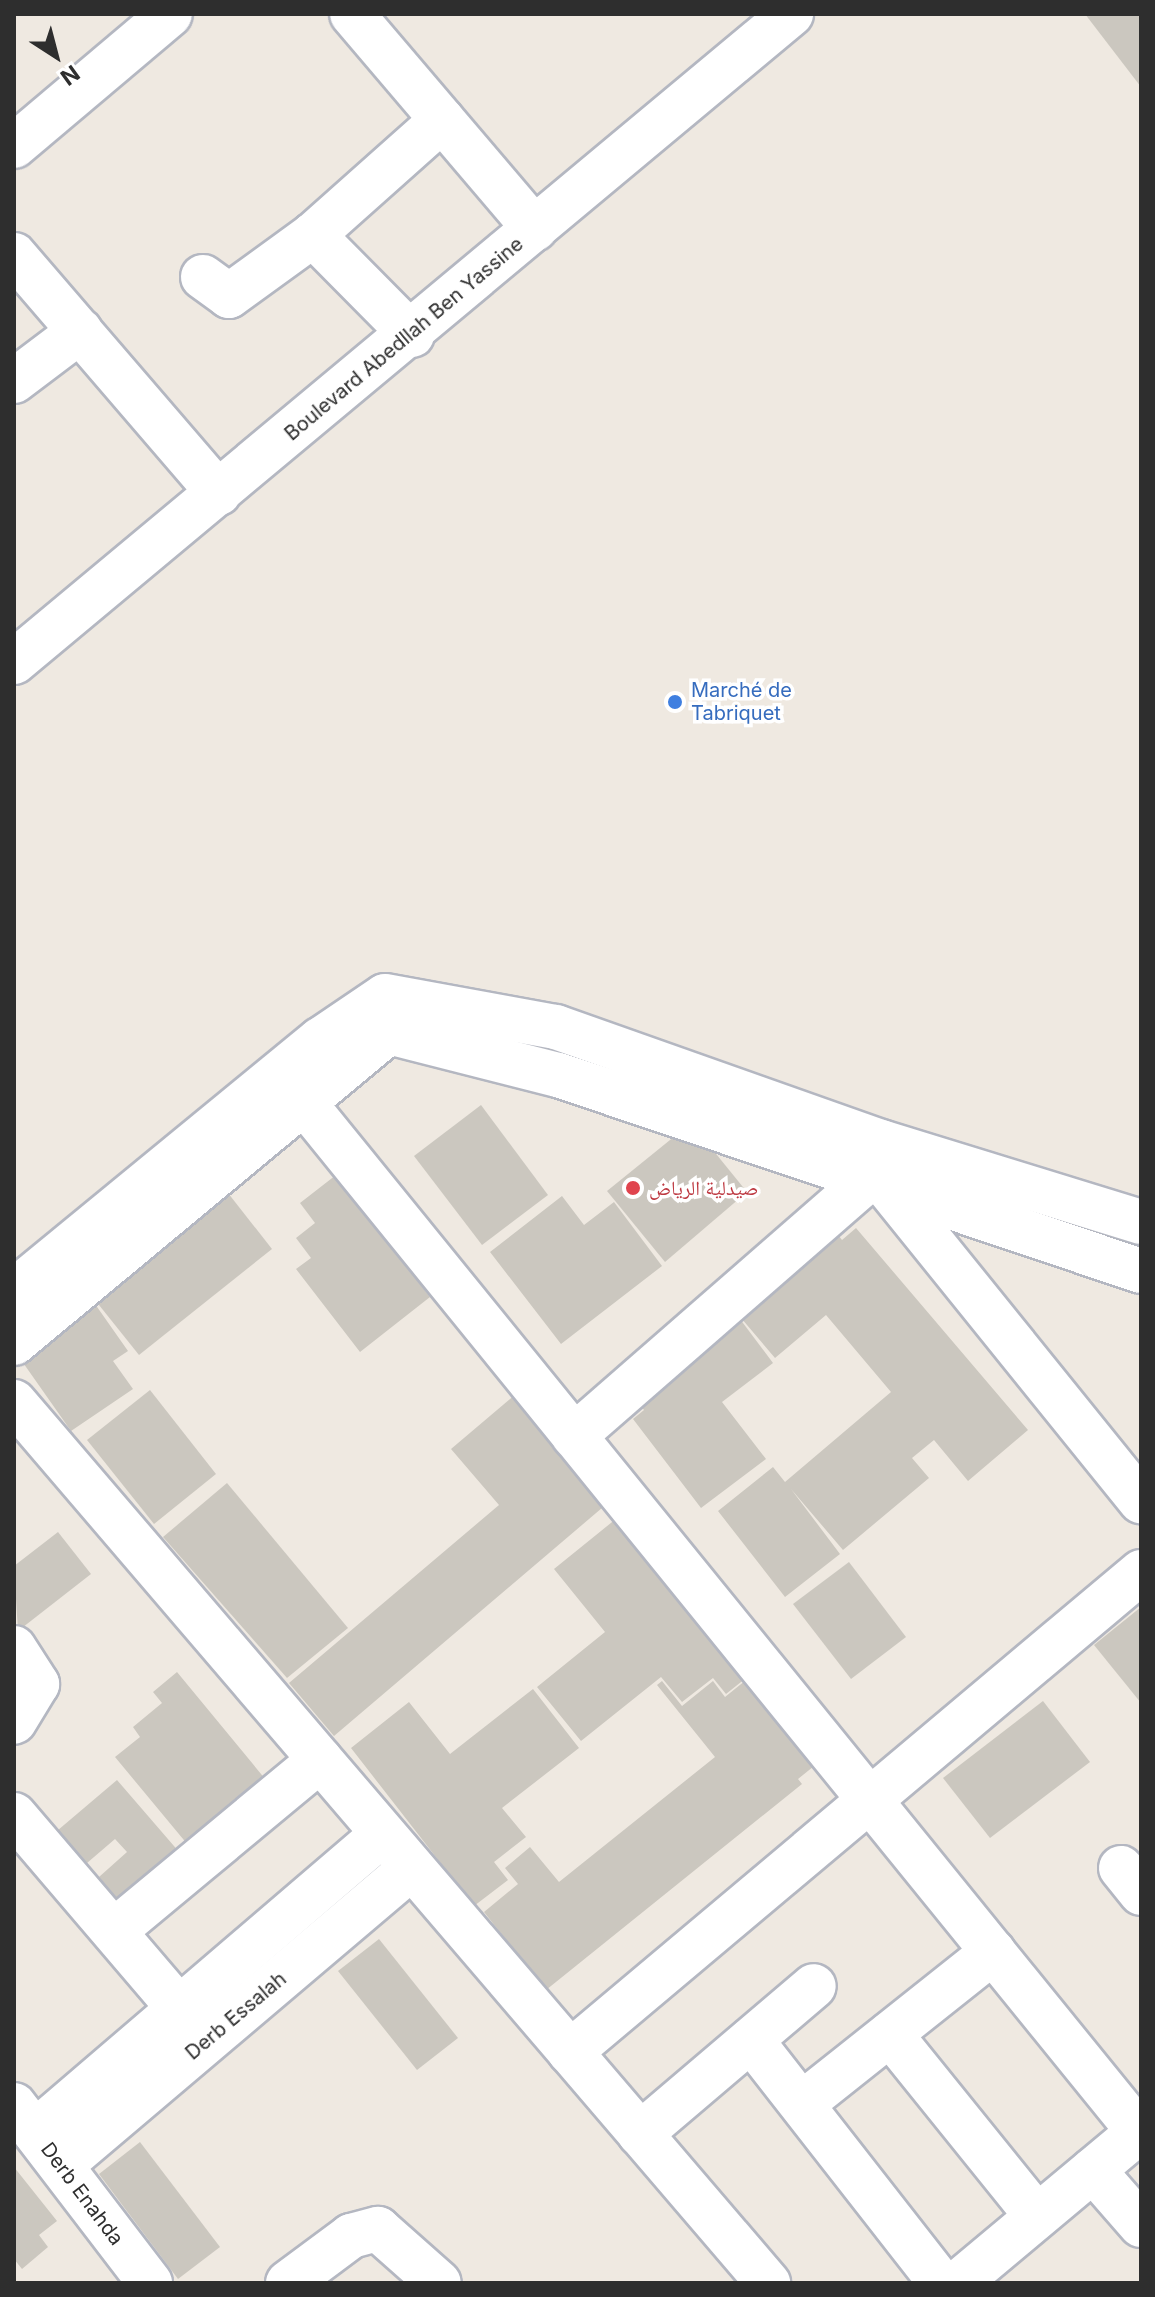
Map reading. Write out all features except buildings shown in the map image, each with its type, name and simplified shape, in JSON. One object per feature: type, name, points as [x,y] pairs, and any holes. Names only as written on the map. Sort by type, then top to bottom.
[{"type":"street","points":[[14,146],[170,14]]},
{"type":"street","points":[[352,14],[535,229]]},
{"type":"street","name":"Boulevard Abedllah Ben Yassine","points":[[15,658],[412,335],[791,14]]},
{"type":"street","points":[[203,277],[229,296],[313,235],[442,120]]},
{"type":"street","points":[[313,235],[412,335]]},
{"type":"street","points":[[14,255],[219,493]]},
{"type":"street","points":[[14,381],[80,331]]},
{"type":"street","points":[[14,1343],[301,1099],[387,1014]]},
{"type":"street","points":[[387,1014],[558,1075],[1141,1271]]},
{"type":"street","points":[[14,1291],[309,1049],[387,1014],[556,1027],[881,1142],[1141,1222]]},
{"type":"street","points":[[301,1099],[1140,2131],[958,2283]]},
{"type":"street","points":[[574,1436],[877,1180]]},
{"type":"street","points":[[877,1180],[1141,1501]]},
{"type":"street","points":[[14,1402],[768,2283]]},
{"type":"street","points":[[570,2052],[1141,1572]]},
{"type":"street","points":[[14,1648],[37,1684],[30,1706],[14,1722]]},
{"type":"street","points":[[114,1931],[320,1760]]},
{"type":"street","points":[[14,1815],[178,2007]]},
{"type":"street","points":[[37,2134],[178,2007],[383,1834]]},
{"type":"street","name":"Derb Essalah","points":[[37,2134],[412,1867]]},
{"type":"street","points":[[803,2103],[993,1952]]},
{"type":"street","points":[[640,2134],[814,1986]]},
{"type":"street","points":[[890,2034],[1037,2216]]},
{"type":"street","points":[[751,2040],[941,2283]]},
{"type":"street","name":"Derb Enahda","points":[[37,2134],[150,2283]]},
{"type":"street","points":[[1093,2170],[1141,2225]]},
{"type":"street","points":[[303,2279],[351,2236],[378,2229],[439,2283]]},
{"type":"place","name":"Marché de Tabriquet","points":[[675,702]]},
{"type":"place","name":"صيدلية الرياض","points":[[633,1188]]}]
